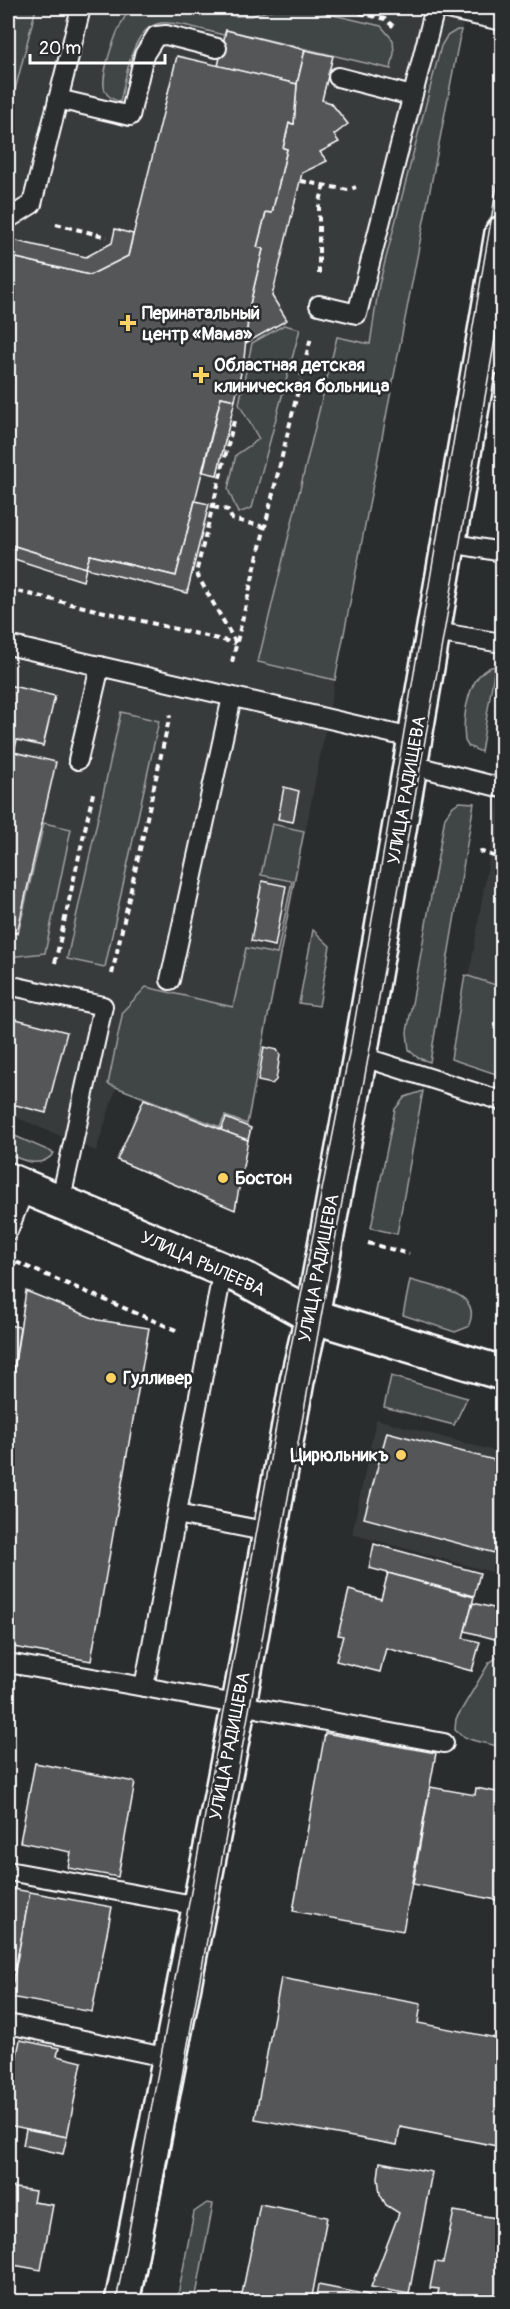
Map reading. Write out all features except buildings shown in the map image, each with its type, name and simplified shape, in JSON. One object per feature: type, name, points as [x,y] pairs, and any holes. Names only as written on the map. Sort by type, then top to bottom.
[{"type":"street","name":"УЛИЦА РАДИЩЕВА","points":[[122,2301],[239,1704],[297,1381],[312,1316],[450,543],[492,363],[502,233]]},
{"type":"street","name":"УЛИЦА РЫЛЕЕВА","points":[[16,1184],[223,1269],[312,1316],[502,1373]]},
{"type":"lane","points":[[8,219],[32,204],[81,8]]},
{"type":"lane","points":[[319,305],[357,314],[435,8]]},
{"type":"lane","points":[[442,8],[502,21]]},
{"type":"lane","points":[[58,99],[130,116],[144,55],[150,42],[156,36],[166,35],[217,48]]},
{"type":"lane","points":[[338,77],[412,96]]},
{"type":"lane","points":[[450,543],[502,552]]},
{"type":"lane","points":[[435,632],[502,643]]},
{"type":"lane","points":[[8,645],[228,696],[414,752],[502,788]]},
{"type":"lane","points":[[78,760],[100,666]]},
{"type":"lane","points":[[170,980],[228,696]]},
{"type":"lane","points":[[8,985],[103,1006],[60,1203]]},
{"type":"lane","points":[[360,1056],[502,1101]]},
{"type":"lane","points":[[8,1231],[16,1184]]},
{"type":"lane","points":[[144,1687],[223,1269]]},
{"type":"lane","points":[[177,1514],[269,1532]]},
{"type":"lane","points":[[8,1663],[444,1743]]},
{"type":"lane","points":[[8,1871],[199,1906]]},
{"type":"lane","points":[[8,2025],[169,2058]]},
{"type":"path","points":[[228,696],[236,643],[319,305],[320,206],[324,185]]},
{"type":"path","points":[[234,421],[196,573],[236,643]]},
{"type":"path","points":[[213,507],[228,510],[232,519],[265,527]]},
{"type":"path","points":[[8,589],[236,643]]},
{"type":"path","points":[[110,984],[177,684]]},
{"type":"path","points":[[53,972],[96,779]]},
{"type":"path","points":[[478,851],[502,859]]},
{"type":"path","points":[[368,1243],[409,1254]]},
{"type":"path","points":[[8,1258],[208,1344]]},
{"type":"shaded area","name":"Областная детская клиническая больница","points":[[8,8],[466,8],[248,1126],[226,1117],[221,1129],[116,1088],[96,1151],[8,1114]]},
{"type":"shaded area","points":[[8,8],[36,8],[12,102],[8,100]]},
{"type":"shaded area","points":[[132,8],[200,8],[234,16],[251,16],[278,8],[303,8],[381,26],[393,40],[394,53],[391,69],[226,30],[224,35],[183,25],[156,24],[146,30],[133,51],[120,102],[111,98],[105,91],[105,73],[116,35],[121,23]]},
{"type":"shaded area","points":[[461,30],[335,680],[258,662],[337,337],[370,344],[379,285],[441,46],[447,36]]},
{"type":"shaded area","points":[[284,325],[300,329],[252,508],[238,513],[228,489],[236,455],[259,439],[239,404],[252,343]]},
{"type":"shaded area","points":[[495,666],[481,752],[468,746],[465,741],[466,708],[478,677]]},
{"type":"shaded area","points":[[121,712],[159,721],[105,967],[67,959]]},
{"type":"shaded area","points":[[502,780],[502,1058],[458,1043]]},
{"type":"shaded area","points":[[459,802],[474,803],[430,1062],[418,1058],[409,1050],[407,1032],[445,817]]},
{"type":"shaded area","points":[[44,823],[71,829],[45,953],[8,957],[8,932],[18,934]]},
{"type":"shaded area","points":[[272,824],[304,831],[247,1124],[225,1116],[220,1127],[108,1084],[123,1011],[146,987],[233,1007],[246,948],[277,954],[292,881],[261,875]]},
{"type":"shaded area","points":[[313,930],[330,946],[319,1006],[299,1003]]},
{"type":"shaded area","points":[[465,975],[502,987],[502,1076],[451,1059]]},
{"type":"shaded area","points":[[423,1091],[397,1234],[371,1228],[395,1109],[405,1097]]},
{"type":"shaded area","points":[[8,1133],[54,1153],[44,1161],[38,1162],[26,1161],[8,1154]]},
{"type":"shaded area","points":[[410,1280],[443,1289],[463,1298],[469,1306],[471,1315],[468,1327],[455,1332],[403,1315]]},
{"type":"shaded area","points":[[391,1376],[467,1398],[454,1425],[384,1407]]},
{"type":"shaded area","points":[[376,1419],[502,1453],[502,1575],[352,1534]]},
{"type":"shaded area","points":[[502,1654],[502,1747],[471,1740],[455,1730],[456,1719],[489,1663]]},
{"type":"shaded area","points":[[207,2203],[213,2204],[195,2301],[177,2301],[194,2212]]},
{"type":"tram line","points":[[116,2302],[285,1377],[351,1043],[502,156]]},
{"type":"tram line","points":[[141,2302],[370,1050],[502,298]]},
{"type":"place","name":"Перинатальный центр «Мама»","points":[[128,323]]},
{"type":"place","name":"Областная детская клиническая больница","points":[[201,375]]},
{"type":"place","name":"Бостон","points":[[223,1178]]},
{"type":"place","name":"Гулливер","points":[[111,1378]]},
{"type":"place","name":"Цирюльникъ","points":[[401,1455]]}]
